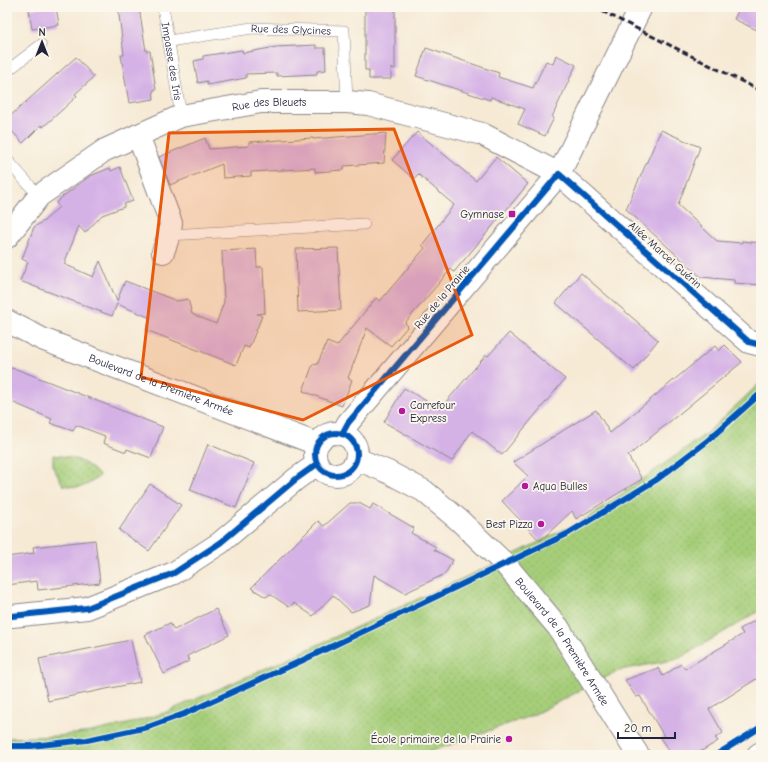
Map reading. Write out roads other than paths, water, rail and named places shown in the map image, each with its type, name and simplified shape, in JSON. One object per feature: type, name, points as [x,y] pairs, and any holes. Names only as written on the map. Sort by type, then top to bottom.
[{"type":"street","name":"Rue de la Prairie","points":[[342,434],[348,423],[559,174],[641,7]]},
{"type":"street","name":"Rue des Bleuets","points":[[7,237],[39,196],[105,150],[182,116],[261,102],[347,102],[368,104],[482,134],[559,174]]},
{"type":"street","points":[[138,136],[171,223],[166,243]]},
{"type":"street","name":"Allée Marcel Guérin","points":[[559,174],[749,342],[761,345]]},
{"type":"street","name":"Boulevard de la Première Armée","points":[[7,321],[42,339],[317,454]]},
{"type":"street","points":[[7,615],[12,616],[87,608],[174,573],[220,543],[296,479],[317,454],[323,437],[332,433],[342,434],[351,439],[356,448],[356,458],[350,470],[339,475],[326,473],[317,454]]},
{"type":"street","name":"Boulevard de la Première Armée","points":[[356,458],[388,472],[424,491],[460,521],[505,564],[558,627],[638,755]]},
{"type":"lane","name":"Impasse des Iris","points":[[163,7],[182,116]]},
{"type":"lane","name":"Rue des Glycines","points":[[169,41],[252,28],[344,31],[347,102]]},
{"type":"lane","points":[[7,71],[41,45]]},
{"type":"lane","points":[[7,160],[39,196]]},
{"type":"lane","points":[[166,243],[364,224]]},
{"type":"railway","points":[[594,7],[761,91]]},
{"type":"place","name":"Gymnase","points":[[512,214]]},
{"type":"place","name":"Carrefour Express","points":[[402,411]]},
{"type":"place","name":"Aqua Bulles","points":[[525,486]]},
{"type":"place","name":"Best Pizza","points":[[541,524]]},
{"type":"place","name":"École primaire de la Prairie","points":[[509,739]]}]
